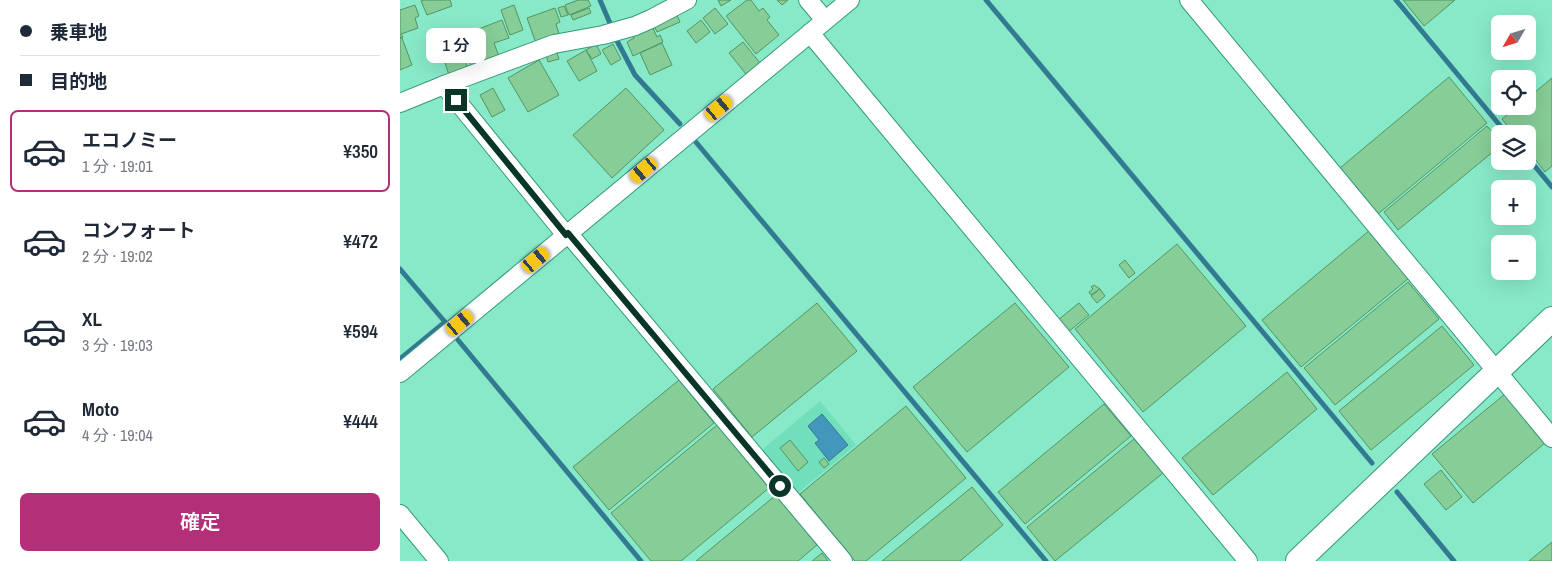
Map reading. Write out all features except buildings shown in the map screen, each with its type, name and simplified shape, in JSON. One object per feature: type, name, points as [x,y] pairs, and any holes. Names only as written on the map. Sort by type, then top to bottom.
[{"type":"street","points":[[400,103],[554,44],[603,36],[634,26],[687,0]]},
{"type":"street","points":[[808,0],[825,20]]},
{"type":"street","points":[[400,373],[850,0]]},
{"type":"street","points":[[1189,0],[1552,438]]},
{"type":"street","points":[[810,33],[1248,561]]},
{"type":"street","points":[[444,85],[842,561]]},
{"type":"street","points":[[1298,561],[1552,319]]},
{"type":"street","points":[[400,514],[439,561]]},
{"type":"shaded area","points":[[820,401],[856,445],[794,496],[758,453]]},
{"type":"water","points":[[822,414],[848,445],[829,461],[815,443],[819,440],[808,426]]},
{"type":"waterway","points":[[600,0],[612,28]]},
{"type":"waterway","points":[[986,0],[1372,463]]},
{"type":"waterway","points":[[1396,0],[1500,125]]},
{"type":"waterway","points":[[615,37],[635,75],[680,124]]},
{"type":"waterway","points":[[695,141],[1046,561]]},
{"type":"waterway","points":[[1536,168],[1552,187]]},
{"type":"waterway","points":[[400,269],[445,322],[400,359]]},
{"type":"waterway","points":[[458,340],[641,561]]},
{"type":"waterway","points":[[1397,492],[1454,561]]},
{"type":"route","points":[[456,100],[566,235],[568,233],[780,486]]}]
